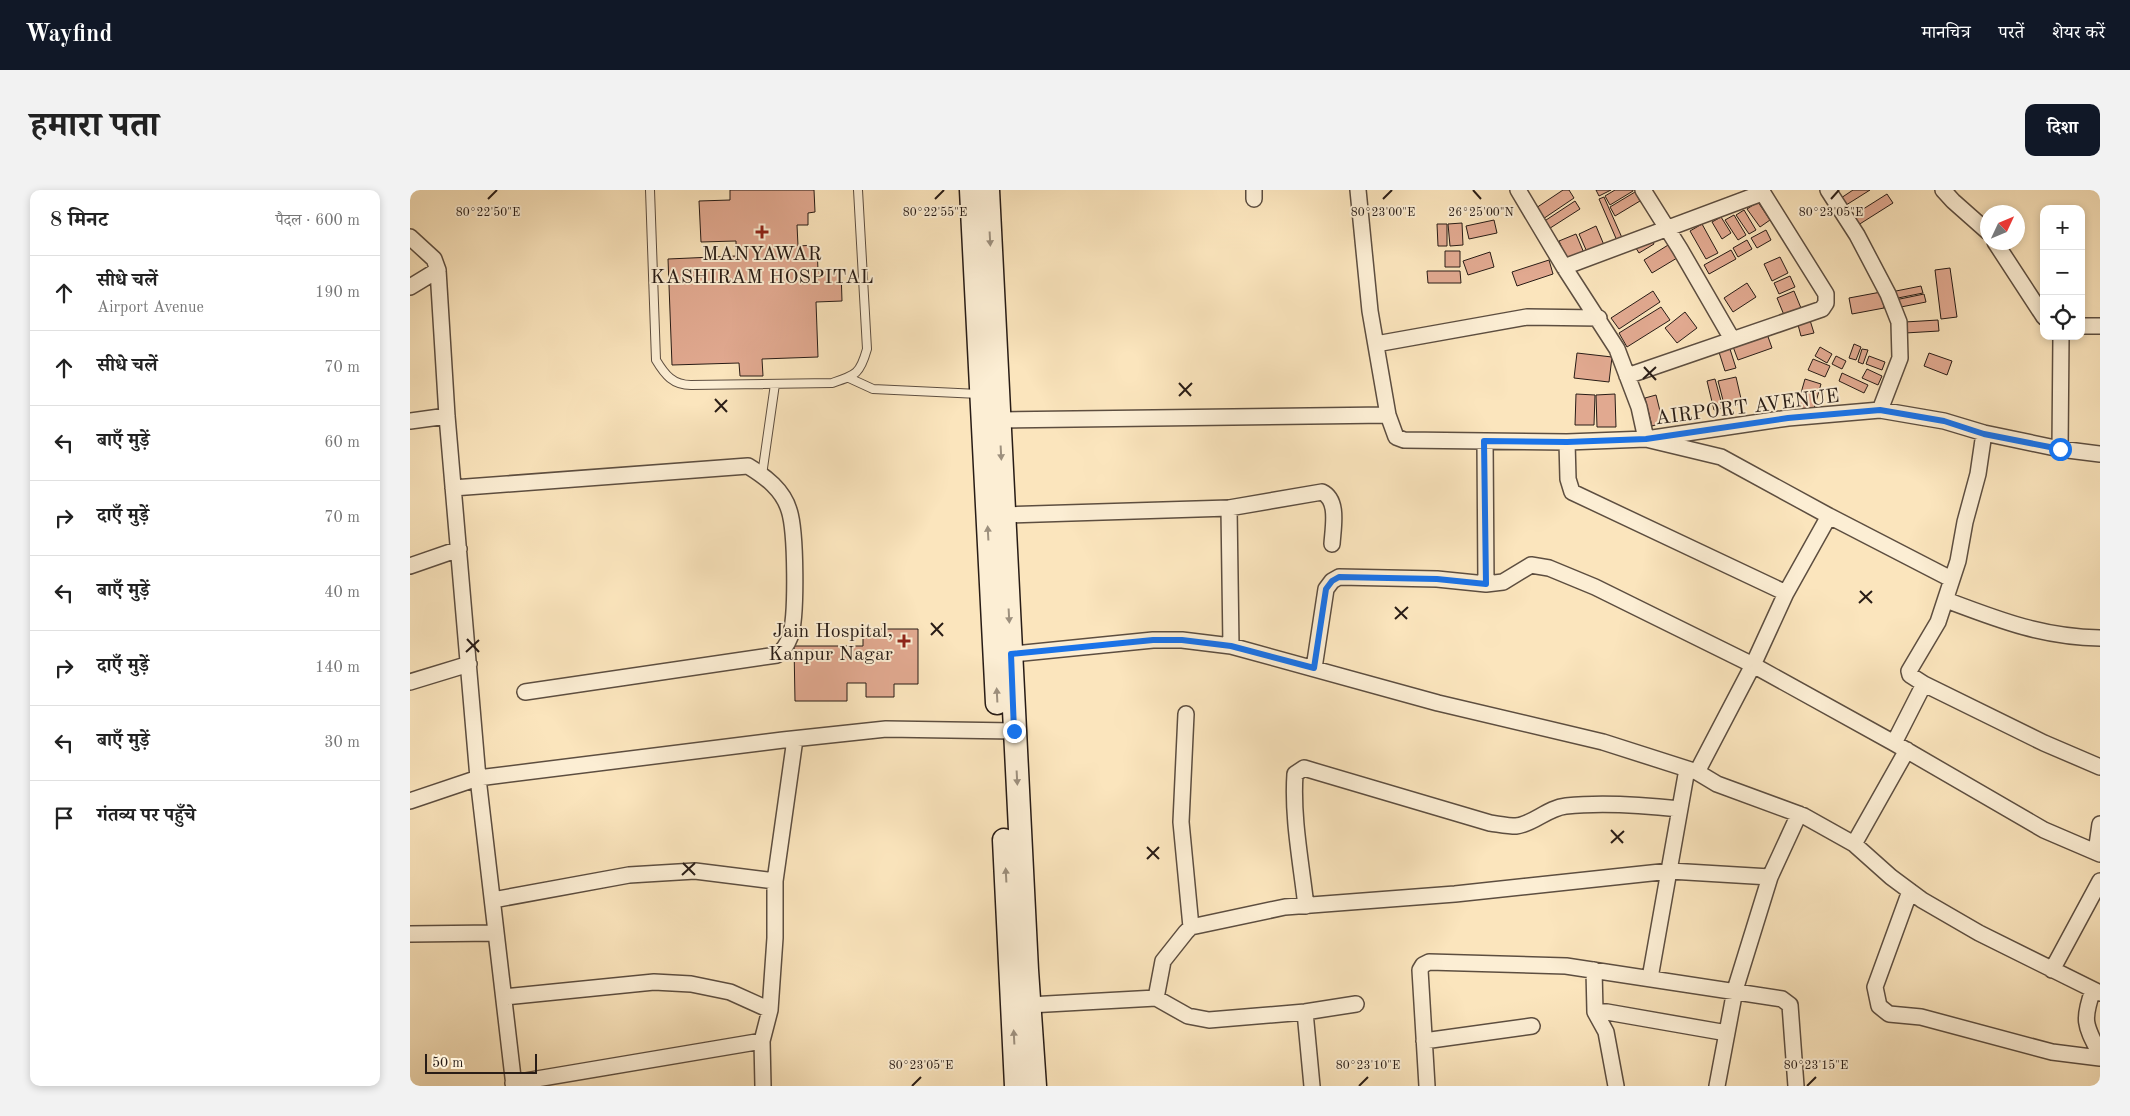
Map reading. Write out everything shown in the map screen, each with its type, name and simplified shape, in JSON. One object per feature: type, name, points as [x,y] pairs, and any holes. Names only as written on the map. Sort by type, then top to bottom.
[{"type":"main road","points":[[971,190],[981,394],[1003,655],[1016,1086]]},
{"type":"main road","points":[[988,190],[1004,515],[1003,655]]},
{"type":"main road","points":[[1006,731],[1035,1086]]},
{"type":"street","points":[[1358,190],[1370,311],[1388,415],[1396,437],[1404,440],[1567,442],[1646,439],[1721,457],[1829,516],[1951,579]]},
{"type":"street","name":"AIRPORT AVENUE","points":[[1518,190],[1564,267],[1599,318],[1617,349],[1639,407],[1646,439],[1788,418],[1880,410],[1944,421],[1984,434],[2060,449],[2100,454]]},
{"type":"street","points":[[1643,190],[1732,339]]},
{"type":"street","points":[[1828,190],[1857,234],[1888,294],[1899,322],[1900,358],[1880,410]]},
{"type":"street","points":[[1943,190],[1980,225]]},
{"type":"street","points":[[1564,267],[1762,191],[1826,294],[1826,303],[1822,308],[1627,376]]},
{"type":"street","points":[[410,237],[434,259],[438,270],[447,416],[478,778],[513,1084],[762,1041]]},
{"type":"street","points":[[2000,250],[2040,312]]},
{"type":"street","points":[[410,287],[438,270]]},
{"type":"street","points":[[1376,344],[1488,322],[1527,317],[1599,318]]},
{"type":"street","points":[[2085,326],[2100,326]]},
{"type":"street","points":[[2060,449],[2061,340]]},
{"type":"street","points":[[999,420],[1388,415]]},
{"type":"street","points":[[410,421],[447,416]]},
{"type":"street","points":[[1984,434],[1978,474],[1965,522],[1958,561],[1938,622],[1909,671],[1910,675],[1924,684],[2044,743],[2100,767]]},
{"type":"street","points":[[1484,441],[1486,584]]},
{"type":"street","points":[[1567,442],[1568,479],[1572,492],[1786,593]]},
{"type":"street","points":[[453,488],[748,466],[762,475],[781,492],[790,511],[796,572],[791,635],[785,649],[777,655],[524,692]]},
{"type":"street","points":[[1004,515],[1229,508],[1322,492],[1328,495],[1333,504],[1332,544]]},
{"type":"street","points":[[1229,508],[1231,646]]},
{"type":"street","points":[[1650,978],[1680,809],[1692,771],[1753,665],[1786,593],[1829,516]]},
{"type":"street","points":[[410,566],[459,549]]},
{"type":"street","points":[[1314,668],[1326,589],[1332,581],[1339,577],[1437,579],[1486,584],[1502,582],[1531,565],[1548,568],[1595,586],[1753,665],[1900,746],[2044,830],[2098,853],[2100,824]]},
{"type":"street","points":[[1946,600],[2046,634],[2100,638]]},
{"type":"street","points":[[1003,655],[1153,640],[1182,640],[1231,646],[1438,703],[1603,742],[1692,771],[1717,784],[1799,814],[1854,844],[1922,900],[1979,933],[2096,991],[2086,1011],[2086,1022],[2100,1054]]},
{"type":"street","points":[[410,682],[469,664]]},
{"type":"street","points":[[1854,844],[1900,746],[1924,684]]},
{"type":"street","points":[[1186,714],[1181,822],[1191,927]]},
{"type":"street","points":[[410,801],[478,778],[795,739],[886,729],[1006,731]]},
{"type":"street","points":[[763,1086],[762,1041],[770,1010],[775,938],[775,881],[795,739]]},
{"type":"street","points":[[1306,906],[1297,835],[1294,783],[1294,774],[1304,768],[1490,823],[1516,826],[1528,822],[1547,811],[1564,806],[1644,805],[1680,809]]},
{"type":"street","points":[[1716,1086],[1735,990],[1770,877],[1799,814]]},
{"type":"street","points":[[492,900],[629,875],[695,871],[775,881]]},
{"type":"street","points":[[1156,998],[1163,961],[1191,927],[1284,907],[1455,894],[1670,871],[1770,877]]},
{"type":"street","points":[[2052,970],[2100,881]]},
{"type":"street","points":[[1910,891],[1875,987],[1879,1006],[1889,1014],[1921,1016],[2052,1052],[2100,1058]]},
{"type":"street","points":[[410,934],[496,933]]},
{"type":"street","points":[[1433,1086],[1427,1086],[1420,970],[1423,964],[1429,962],[1556,966],[1735,990],[1782,999],[1790,1005],[1796,1086]]},
{"type":"street","points":[[1594,970],[1595,1012],[1606,1032],[1616,1086]]},
{"type":"street","points":[[504,997],[654,982],[691,984],[730,992],[770,1010]]},
{"type":"street","points":[[1029,1005],[1156,998],[1188,1016],[1209,1020],[1305,1012],[1356,1004]]},
{"type":"street","points":[[1305,1012],[1312,1086]]},
{"type":"street","points":[[1595,1012],[1607,1012],[1727,1033]]},
{"type":"street","points":[[1424,1041],[1532,1026]]},
{"type":"lane","points":[[650,190],[656,360],[663,372],[670,379],[681,385],[832,383],[849,378],[861,368],[867,349],[858,190]]},
{"type":"lane","points":[[849,378],[873,389],[981,394]]},
{"type":"lane","points":[[762,475],[774,384]]},
{"type":"building","points":[[730,190],[814,190],[815,212],[808,213],[808,225],[797,225],[798,246],[817,245],[818,271],[841,270],[842,301],[816,302],[818,357],[762,359],[763,376],[740,376],[739,363],[672,365],[668,259],[736,256],[736,241],[701,242],[699,201],[730,200]]},
{"type":"building","points":[[1563,190],[1569,190],[1574,198],[1540,221],[1533,210]]},
{"type":"building","points":[[1596,190],[1611,190],[1599,196]]},
{"type":"building","points":[[1615,190],[1633,191],[1610,205],[1605,196]]},
{"type":"building","points":[[1853,190],[1870,190],[1843,207],[1838,200]]},
{"type":"building","points":[[1635,192],[1640,201],[1615,216],[1610,207]]},
{"type":"building","points":[[1887,194],[1893,203],[1855,227],[1849,218]]},
{"type":"building","points":[[1604,197],[1623,240],[1618,243],[1599,199]]},
{"type":"building","points":[[1575,201],[1580,209],[1544,232],[1540,224]]},
{"type":"building","points":[[1758,202],[1770,220],[1760,227],[1747,209]]},
{"type":"building","points":[[1744,210],[1756,230],[1749,234],[1736,215]]},
{"type":"building","points":[[1734,215],[1746,235],[1738,240],[1725,220]]},
{"type":"building","points":[[1721,217],[1731,233],[1722,239],[1712,222]]},
{"type":"building","points":[[1494,220],[1497,233],[1469,239],[1466,226]]},
{"type":"building","points":[[1462,223],[1463,245],[1450,246],[1448,224]]},
{"type":"building","points":[[1437,224],[1447,224],[1447,246],[1438,246]]},
{"type":"building","points":[[1702,224],[1718,253],[1706,259],[1690,231]]},
{"type":"building","points":[[1596,226],[1604,245],[1587,252],[1579,234]]},
{"type":"building","points":[[1766,230],[1771,240],[1757,248],[1751,238]]},
{"type":"building","points":[[1576,234],[1584,253],[1567,260],[1559,241]]},
{"type":"building","points":[[1650,236],[1654,244],[1639,253],[1634,245]]},
{"type":"building","points":[[1747,240],[1752,249],[1738,257],[1733,248]]},
{"type":"building","points":[[1673,242],[1682,255],[1652,273],[1644,260]]},
{"type":"building","points":[[1731,250],[1736,259],[1709,274],[1704,265]]},
{"type":"building","points":[[1445,251],[1460,251],[1460,267],[1445,267]]},
{"type":"building","points":[[1490,252],[1494,267],[1468,275],[1463,261]]},
{"type":"building","points":[[1780,257],[1788,273],[1772,281],[1764,264]]},
{"type":"building","points":[[1549,260],[1553,274],[1517,286],[1512,272]]},
{"type":"building","points":[[1950,268],[1957,317],[1941,319],[1935,270]]},
{"type":"building","points":[[1427,271],[1460,271],[1461,283],[1428,283]]},
{"type":"building","points":[[1790,276],[1795,287],[1779,294],[1774,283]]},
{"type":"building","points":[[1747,283],[1756,297],[1733,312],[1724,298]]},
{"type":"building","points":[[1921,286],[1923,293],[1893,299],[1891,292]]},
{"type":"building","points":[[1653,291],[1660,302],[1619,329],[1611,318]]},
{"type":"building","points":[[1794,291],[1801,308],[1784,315],[1777,298]]},
{"type":"building","points":[[1881,292],[1884,308],[1852,314],[1849,298]]},
{"type":"building","points":[[1924,294],[1926,302],[1896,308],[1895,300]]},
{"type":"building","points":[[1661,307],[1670,320],[1627,347],[1619,333]]},
{"type":"building","points":[[1685,312],[1697,328],[1677,343],[1665,328]]},
{"type":"building","points":[[1809,317],[1814,333],[1801,336],[1797,321]]},
{"type":"building","points":[[1938,320],[1939,331],[1905,333],[1905,322]]},
{"type":"building","points":[[1766,331],[1772,348],[1738,360],[1732,344]]},
{"type":"building","points":[[1854,344],[1861,347],[1856,360],[1849,358]]},
{"type":"building","points":[[1729,346],[1736,368],[1725,371],[1718,349]]},
{"type":"building","points":[[1820,347],[1832,354],[1827,363],[1815,356]]},
{"type":"building","points":[[1862,349],[1868,350],[1863,364],[1858,362]]},
{"type":"building","points":[[1577,353],[1612,357],[1609,382],[1574,378]]},
{"type":"building","points":[[1929,353],[1952,361],[1947,375],[1924,366]]},
{"type":"building","points":[[1836,356],[1846,361],[1842,369],[1832,364]]},
{"type":"building","points":[[1869,356],[1885,362],[1882,370],[1866,364]]},
{"type":"building","points":[[1813,359],[1830,366],[1825,377],[1808,370]]},
{"type":"building","points":[[1867,369],[1882,376],[1878,385],[1862,378]]},
{"type":"building","points":[[1842,373],[1868,385],[1864,393],[1839,381]]},
{"type":"building","points":[[1736,377],[1742,403],[1725,408],[1718,381]]},
{"type":"building","points":[[1715,379],[1723,408],[1714,410],[1707,381]]},
{"type":"building","points":[[1805,379],[1821,384],[1813,412],[1797,407]]},
{"type":"building","points":[[1576,394],[1595,395],[1594,425],[1575,425]]},
{"type":"building","points":[[1615,394],[1616,427],[1597,427],[1596,395]]},
{"type":"building","points":[[1656,395],[1663,423],[1652,426],[1645,398]]},
{"type":"building","points":[[863,629],[918,629],[918,684],[894,684],[894,697],[866,697],[866,683],[847,683],[847,701],[795,701],[794,646],[863,646]]},
{"type":"place","name":"MANYAWAR KASHIRAM HOSPITAL","points":[[762,232]]},
{"type":"place","name":"Jain Hospital, Kanpur Nagar","points":[[904,641]]},
{"type":"route","points":[[1014,731],[1011,654],[1153,640],[1182,640],[1231,646],[1314,668],[1326,589],[1332,581],[1339,577],[1437,579],[1486,584],[1484,441],[1567,442],[1646,439],[1788,418],[1880,410],[1944,421],[1984,434],[2060,449]]}]
